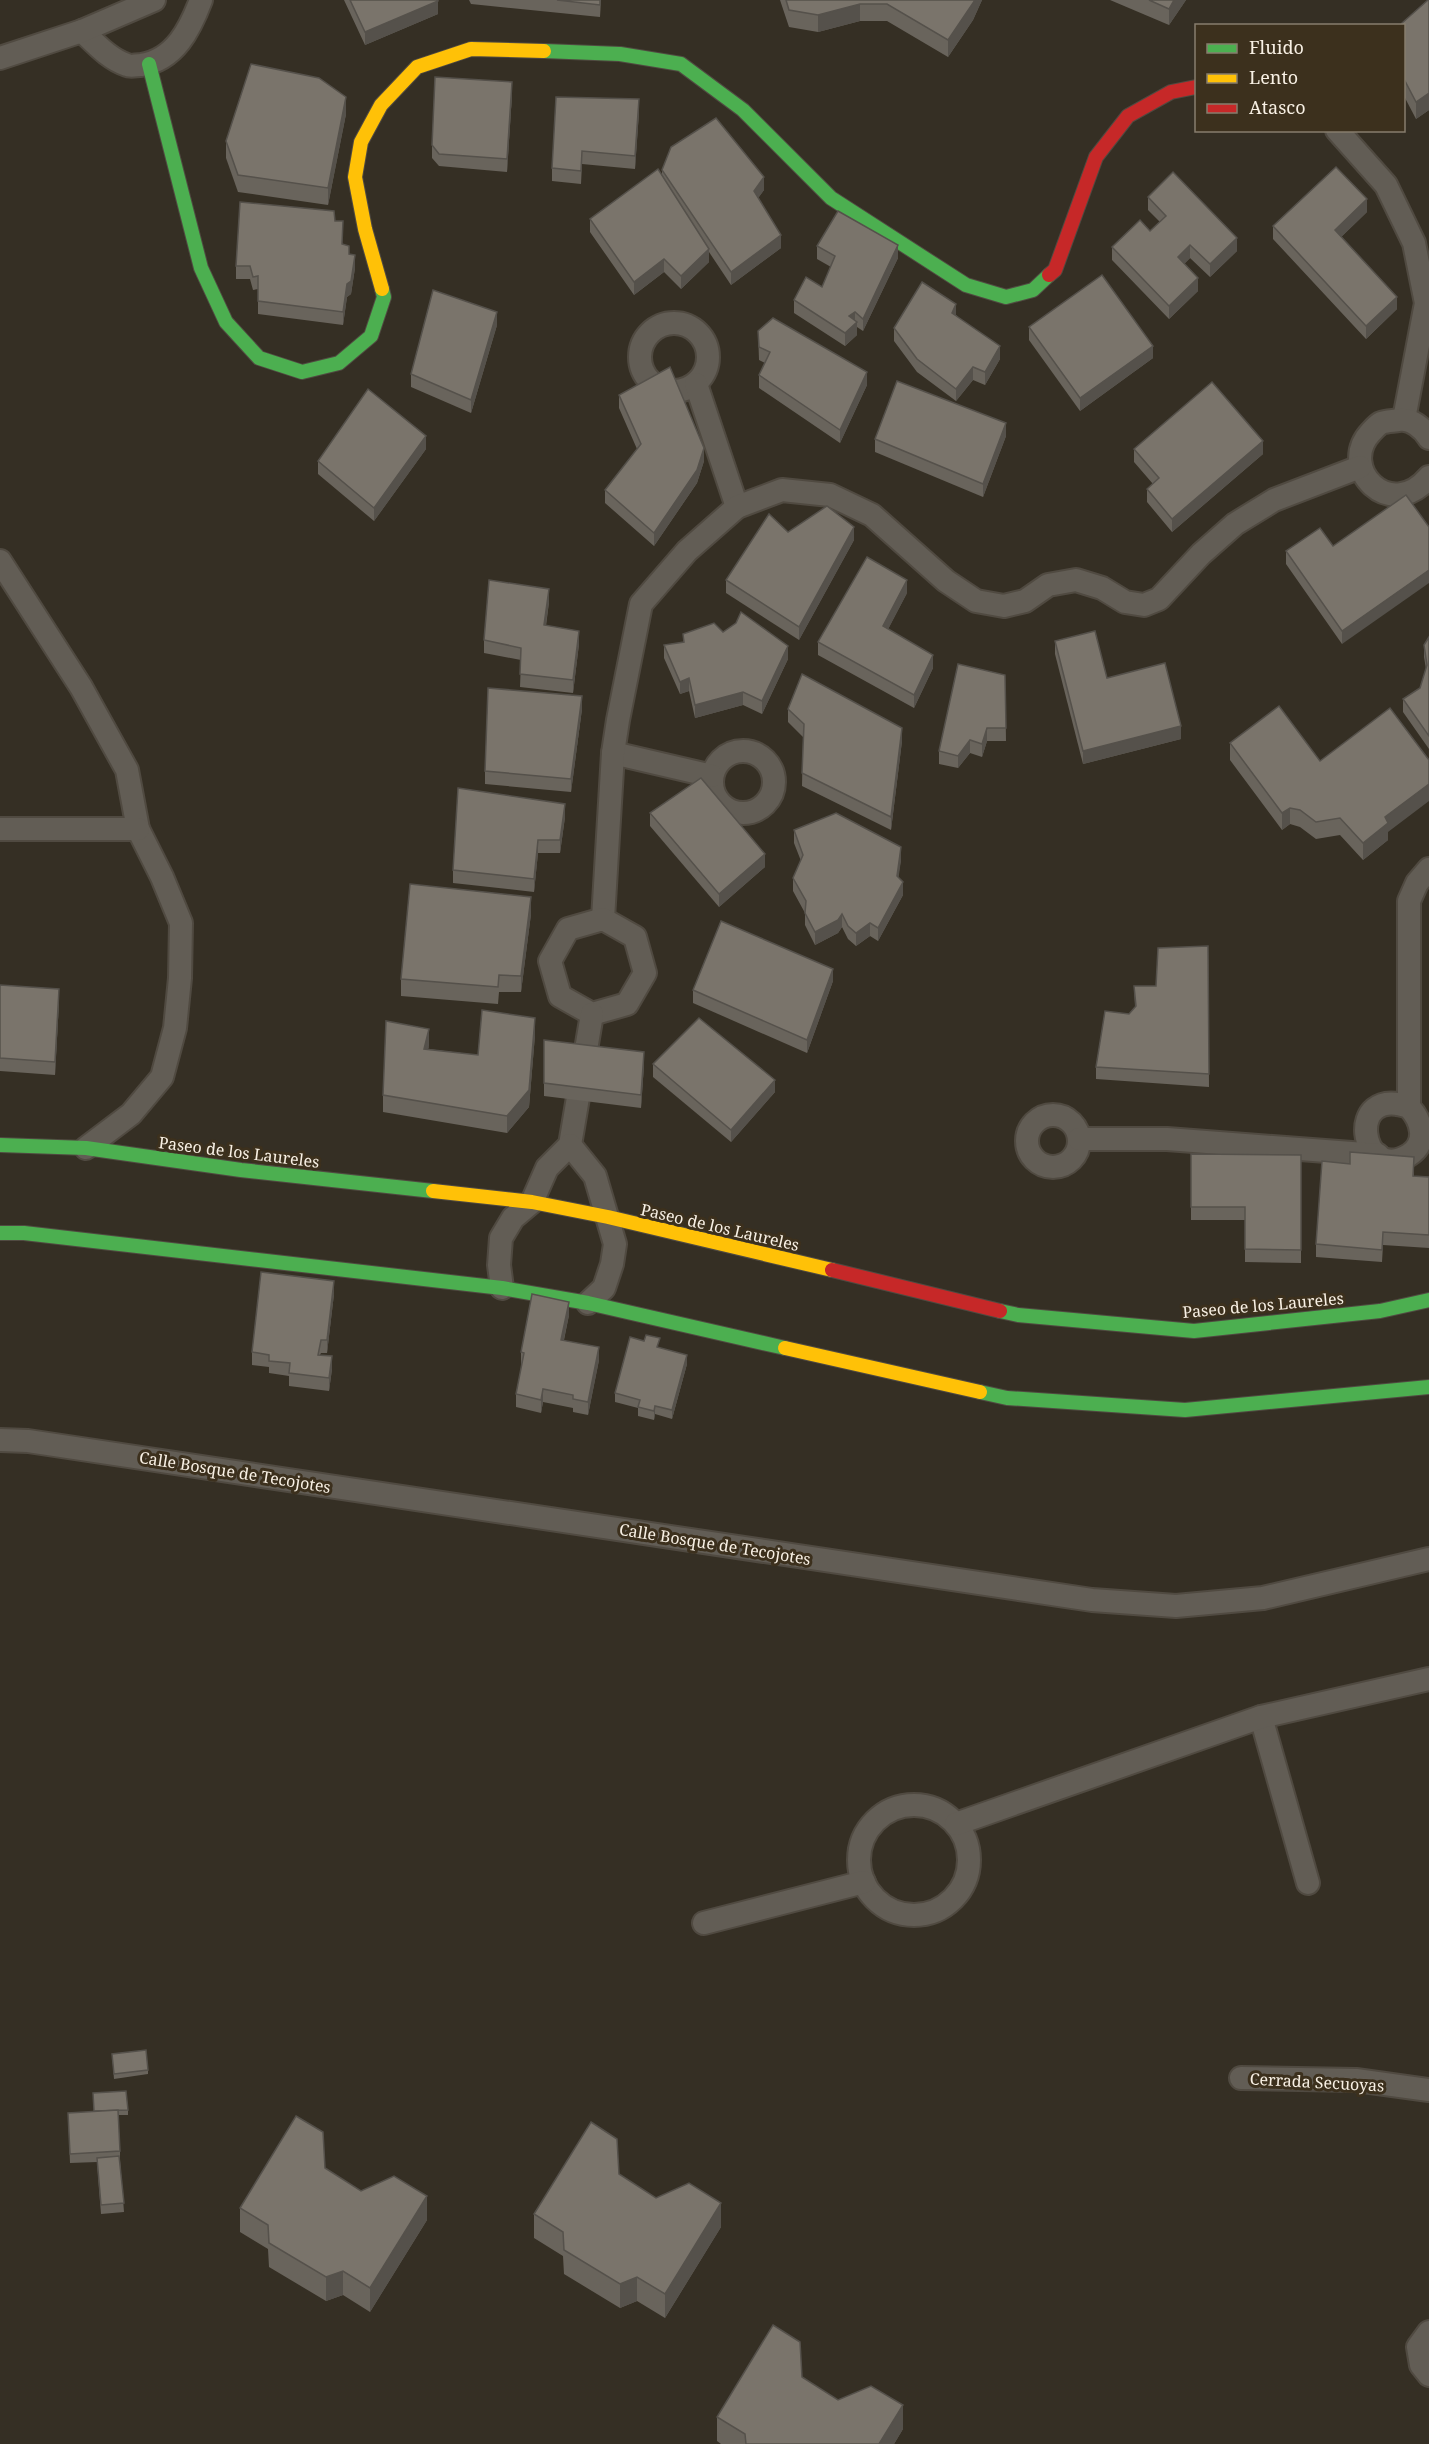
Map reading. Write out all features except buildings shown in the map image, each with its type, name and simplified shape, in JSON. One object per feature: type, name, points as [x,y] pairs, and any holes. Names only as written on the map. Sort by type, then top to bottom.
[{"type":"main road","points":[[149,64],[201,268],[226,322],[260,358],[302,372],[339,363],[371,336],[384,297],[365,229],[354,177],[361,142],[381,105],[417,67],[471,49],[620,54],[681,64],[743,110],[831,198],[966,285],[1006,297],[1033,290],[1055,270],[1096,157],[1128,116],[1171,92],[1195,87]]},
{"type":"main road","name":"Paseo de los Laureles","points":[[0,1145],[86,1148],[241,1170],[532,1202],[608,1217],[1018,1315],[1194,1331],[1380,1311],[1429,1300]]},
{"type":"main road","points":[[0,1233],[24,1233],[502,1288],[588,1303],[1007,1398],[1185,1410],[1429,1387]]},
{"type":"street","points":[[0,58],[82,31],[154,0]]},
{"type":"street","points":[[82,31],[108,55],[129,66],[149,64],[168,56],[191,27],[201,0]]},
{"type":"street","points":[[1339,132],[1386,184],[1414,243],[1426,303],[1404,419]]},
{"type":"street","points":[[696,384],[738,507]]},
{"type":"street","points":[[1425,490],[1395,496],[1373,487],[1360,467],[1362,442],[1379,423],[1404,419],[1425,430],[1429,438]]},
{"type":"street","points":[[603,919],[613,753],[641,604],[687,551],[738,507],[782,490],[830,495],[872,515],[946,581],[976,601],[1004,606],[1025,601],[1048,585],[1076,580],[1102,588],[1125,602],[1144,605],[1159,599],[1234,524],[1274,500],[1360,467]]},
{"type":"street","points":[[0,561],[81,687],[127,770],[138,829],[162,877],[181,923],[180,978],[175,1028],[162,1077],[132,1114],[86,1148]]},
{"type":"street","points":[[613,753],[712,776]]},
{"type":"street","points":[[0,829],[138,829]]},
{"type":"street","points":[[1409,1107],[1409,901],[1417,883],[1429,869]]},
{"type":"street","points":[[603,919],[635,938],[645,973],[627,1004],[592,1014],[560,996],[550,961],[568,929],[603,919]]},
{"type":"street","points":[[502,1288],[499,1265],[501,1238],[513,1218],[532,1202],[547,1168],[570,1145],[592,1014]]},
{"type":"street","points":[[1079,1139],[1167,1139],[1378,1155],[1389,1160],[1402,1159],[1413,1152],[1420,1141],[1422,1129],[1418,1117],[1409,1107],[1397,1103],[1384,1104],[1373,1111],[1366,1121],[1365,1134],[1369,1146],[1378,1155]]},
{"type":"street","points":[[570,1145],[595,1176],[615,1244],[612,1264],[604,1288],[588,1303]]},
{"type":"street","name":"Calle Bosque de Tecojotes","points":[[0,1440],[40,1443],[1092,1600],[1176,1606],[1263,1598],[1429,1559]]},
{"type":"street","points":[[956,1824],[1262,1717],[1429,1678]]},
{"type":"street","points":[[1262,1717],[1308,1883]]},
{"type":"street","points":[[909,1805],[926,1807],[942,1813],[956,1824],[965,1839],[969,1855],[968,1872],[962,1888],[951,1902],[937,1911],[920,1915],[902,1914],[887,1907],[873,1896],[864,1882],[860,1865],[861,1848],[873,1825],[893,1809],[909,1805]]},
{"type":"street","points":[[704,1923],[864,1882]]},
{"type":"street","name":"Cerrada Secuoyas","points":[[1241,2078],[1356,2080],[1429,2090]]},
{"type":"street","points":[[1429,2332],[1418,2347],[1421,2365],[1429,2375]]},
{"type":"traffic: fast","points":[[544,51],[620,54],[681,64],[743,110],[831,198],[966,285],[1006,297],[1033,290],[1049,275]]},
{"type":"traffic: fast","points":[[149,64],[201,268],[226,322],[259,358],[302,372],[339,363],[371,336],[384,297],[382,289]]},
{"type":"traffic: fast","points":[[0,1145],[86,1148],[241,1170],[433,1191]]},
{"type":"traffic: fast","points":[[0,1233],[24,1233],[502,1288],[588,1303],[785,1348]]},
{"type":"traffic: fast","points":[[1000,1311],[1018,1315],[1194,1331],[1380,1311],[1429,1300]]},
{"type":"traffic: fast","points":[[980,1392],[1007,1398],[1185,1410],[1429,1387]]},
{"type":"traffic: slow","points":[[382,289],[365,229],[355,177],[361,142],[381,105],[417,67],[471,49],[544,51]]},
{"type":"traffic: slow","points":[[433,1191],[532,1202],[608,1217],[832,1270]]},
{"type":"traffic: slow","points":[[785,1348],[980,1392]]},
{"type":"traffic: jam","points":[[1049,275],[1055,270],[1096,157],[1128,116],[1171,92],[1195,87]]},
{"type":"traffic: jam","points":[[832,1270],[1000,1311]]}]
